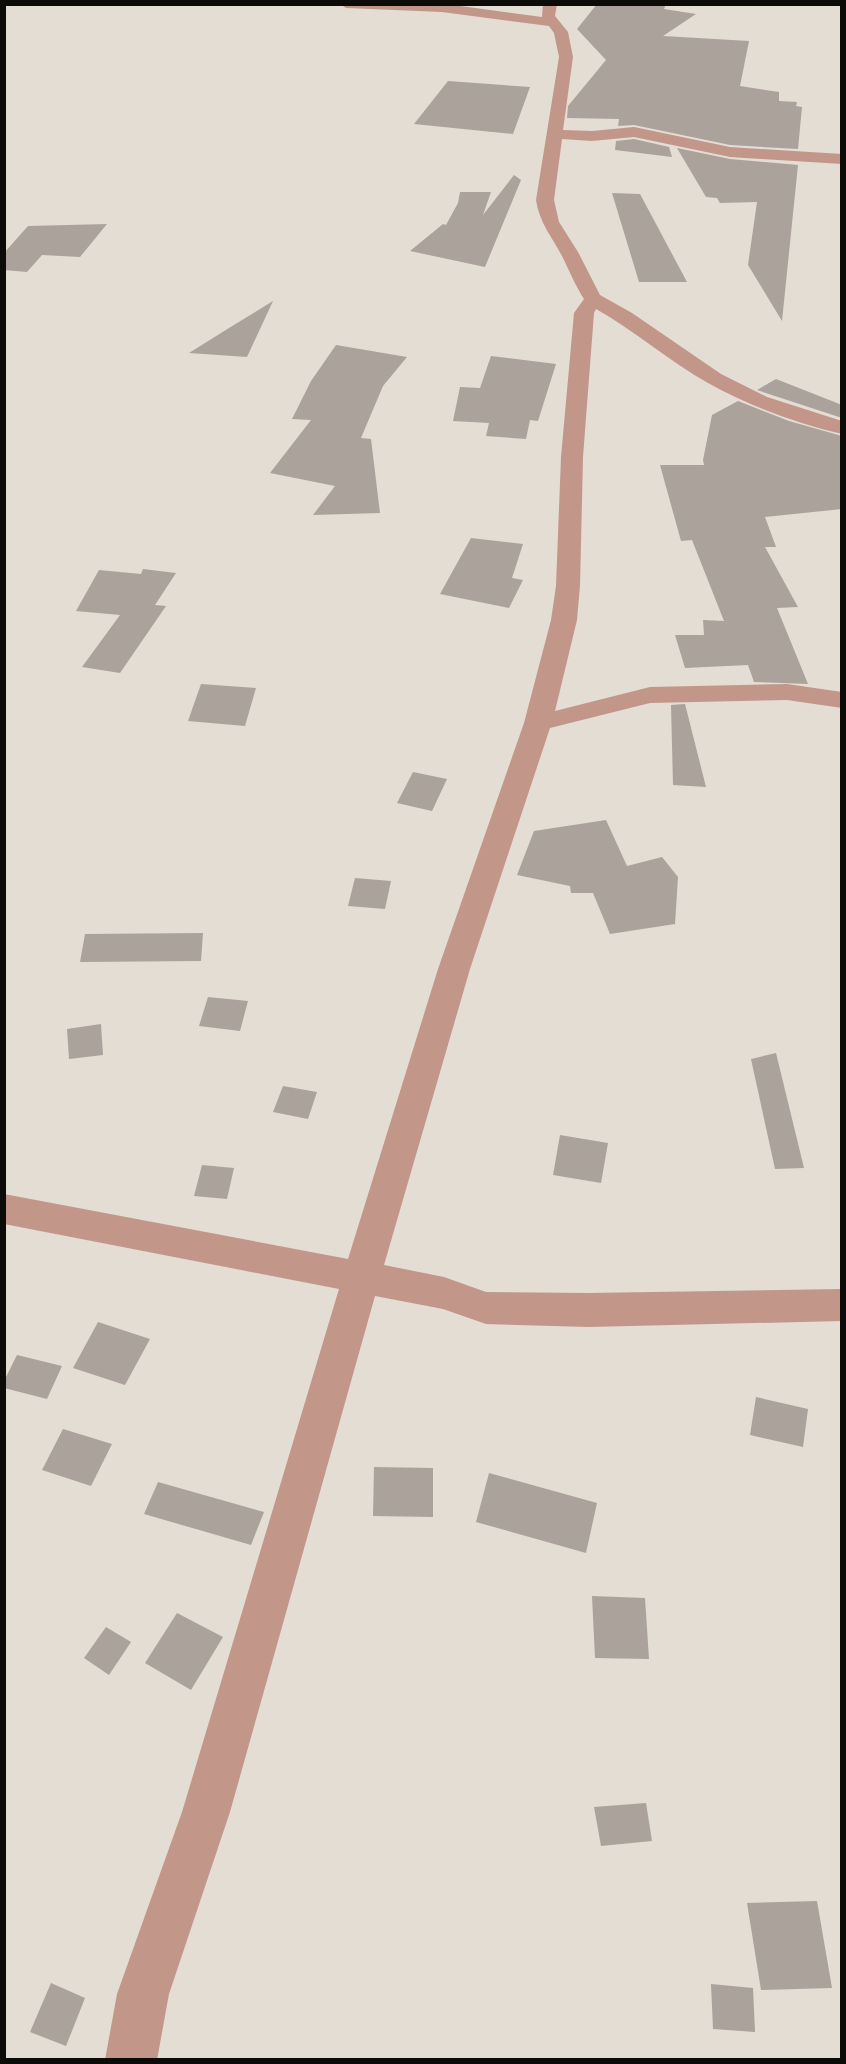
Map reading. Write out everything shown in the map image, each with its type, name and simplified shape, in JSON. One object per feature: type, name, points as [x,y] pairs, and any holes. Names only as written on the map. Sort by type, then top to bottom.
[{"type":"street","points":[[346,4],[551,13],[561,32],[566,57],[545,200],[546,215],[569,250],[582,283],[593,299],[625,317],[714,378],[760,401],[842,428]]},
{"type":"street","points":[[555,134],[592,136],[634,132],[730,152],[842,159]]},
{"type":"street","points":[[131,2060],[143,1994],[206,1812],[361,1278],[454,969],[538,723],[564,620],[568,586],[572,457],[584,313],[593,299]]},
{"type":"street","points":[[538,723],[650,695],[787,692],[842,700]]},
{"type":"street","points":[[4,1209],[444,1293],[486,1308],[589,1310],[842,1305]]},
{"type":"building","points":[[597,4],[666,4],[664,9],[696,14],[663,36],[749,41],[740,86],[779,92],[779,101],[797,102],[796,106],[802,107],[798,149],[730,145],[634,125],[618,126],[619,119],[567,118],[568,106],[606,60],[577,29]]},
{"type":"building","points":[[448,81],[530,87],[513,134],[414,124]]},
{"type":"building","points":[[634,139],[669,147],[672,157],[615,150],[616,141]]},
{"type":"building","points":[[677,148],[730,159],[798,165],[782,321],[748,265],[757,202],[720,203],[717,198],[706,197]]},
{"type":"building","points":[[514,175],[521,180],[485,267],[410,251],[443,224],[446,225],[458,203],[460,192],[491,192],[483,215]]},
{"type":"building","points":[[612,193],[640,194],[687,282],[639,282]]},
{"type":"building","points":[[107,224],[80,257],[42,255],[27,272],[4,270],[4,253],[28,226]]},
{"type":"building","points":[[273,301],[247,357],[189,353],[229,328]]},
{"type":"building","points":[[336,345],[407,357],[383,386],[361,438],[371,439],[380,513],[313,515],[335,486],[270,473],[311,420],[292,419],[311,381]]},
{"type":"building","points":[[491,356],[556,364],[538,421],[530,420],[526,439],[486,436],[489,423],[453,421],[460,387],[480,388]]},
{"type":"building","points":[[776,379],[842,405],[842,418],[757,390]]},
{"type":"building","points":[[738,401],[789,421],[842,436],[842,509],[765,517],[776,547],[765,547],[798,607],[777,608],[808,684],[754,682],[748,665],[685,668],[675,635],[704,635],[703,620],[724,621],[692,540],[681,541],[660,465],[704,465],[712,415]]},
{"type":"building","points":[[471,538],[523,544],[512,578],[523,580],[509,608],[440,594]]},
{"type":"building","points":[[143,569],[176,573],[155,605],[166,606],[120,673],[82,667],[120,615],[76,611],[99,570],[141,574]]},
{"type":"building","points":[[201,684],[256,688],[245,726],[188,721]]},
{"type":"building","points":[[685,704],[706,787],[673,785],[671,705]]},
{"type":"building","points":[[413,772],[447,779],[432,811],[397,803]]},
{"type":"building","points":[[606,820],[627,866],[662,857],[678,877],[675,924],[610,934],[593,893],[571,893],[570,886],[517,875],[534,831]]},
{"type":"building","points":[[355,878],[391,881],[385,909],[348,906]]},
{"type":"building","points":[[203,933],[201,961],[80,962],[85,934]]},
{"type":"building","points":[[208,997],[248,1001],[240,1031],[199,1026]]},
{"type":"building","points":[[101,1024],[103,1055],[69,1059],[67,1029]]},
{"type":"building","points":[[776,1053],[804,1168],[775,1169],[751,1059]]},
{"type":"building","points":[[283,1086],[317,1092],[308,1119],[273,1112]]},
{"type":"building","points":[[560,1135],[608,1143],[601,1183],[553,1175]]},
{"type":"building","points":[[202,1165],[234,1168],[227,1199],[194,1196]]},
{"type":"building","points":[[98,1322],[150,1339],[125,1385],[73,1368]]},
{"type":"building","points":[[17,1355],[62,1366],[47,1399],[4,1388],[4,1381]]},
{"type":"building","points":[[756,1397],[808,1409],[803,1447],[750,1435]]},
{"type":"building","points":[[63,1429],[112,1444],[91,1486],[42,1470]]},
{"type":"building","points":[[374,1467],[433,1468],[433,1517],[373,1516]]},
{"type":"building","points":[[489,1473],[597,1503],[586,1553],[476,1522]]},
{"type":"building","points":[[158,1482],[264,1512],[251,1545],[144,1514]]},
{"type":"building","points":[[592,1596],[645,1598],[649,1659],[595,1658]]},
{"type":"building","points":[[177,1613],[223,1637],[191,1690],[145,1663]]},
{"type":"building","points":[[106,1627],[131,1642],[109,1675],[84,1658]]},
{"type":"building","points":[[646,1803],[652,1841],[601,1846],[594,1807]]},
{"type":"building","points":[[817,1901],[832,1988],[761,1990],[747,1903]]},
{"type":"building","points":[[51,1983],[85,1998],[66,2046],[30,2032]]},
{"type":"building","points":[[711,1984],[753,1988],[755,2032],[713,2029]]}]
